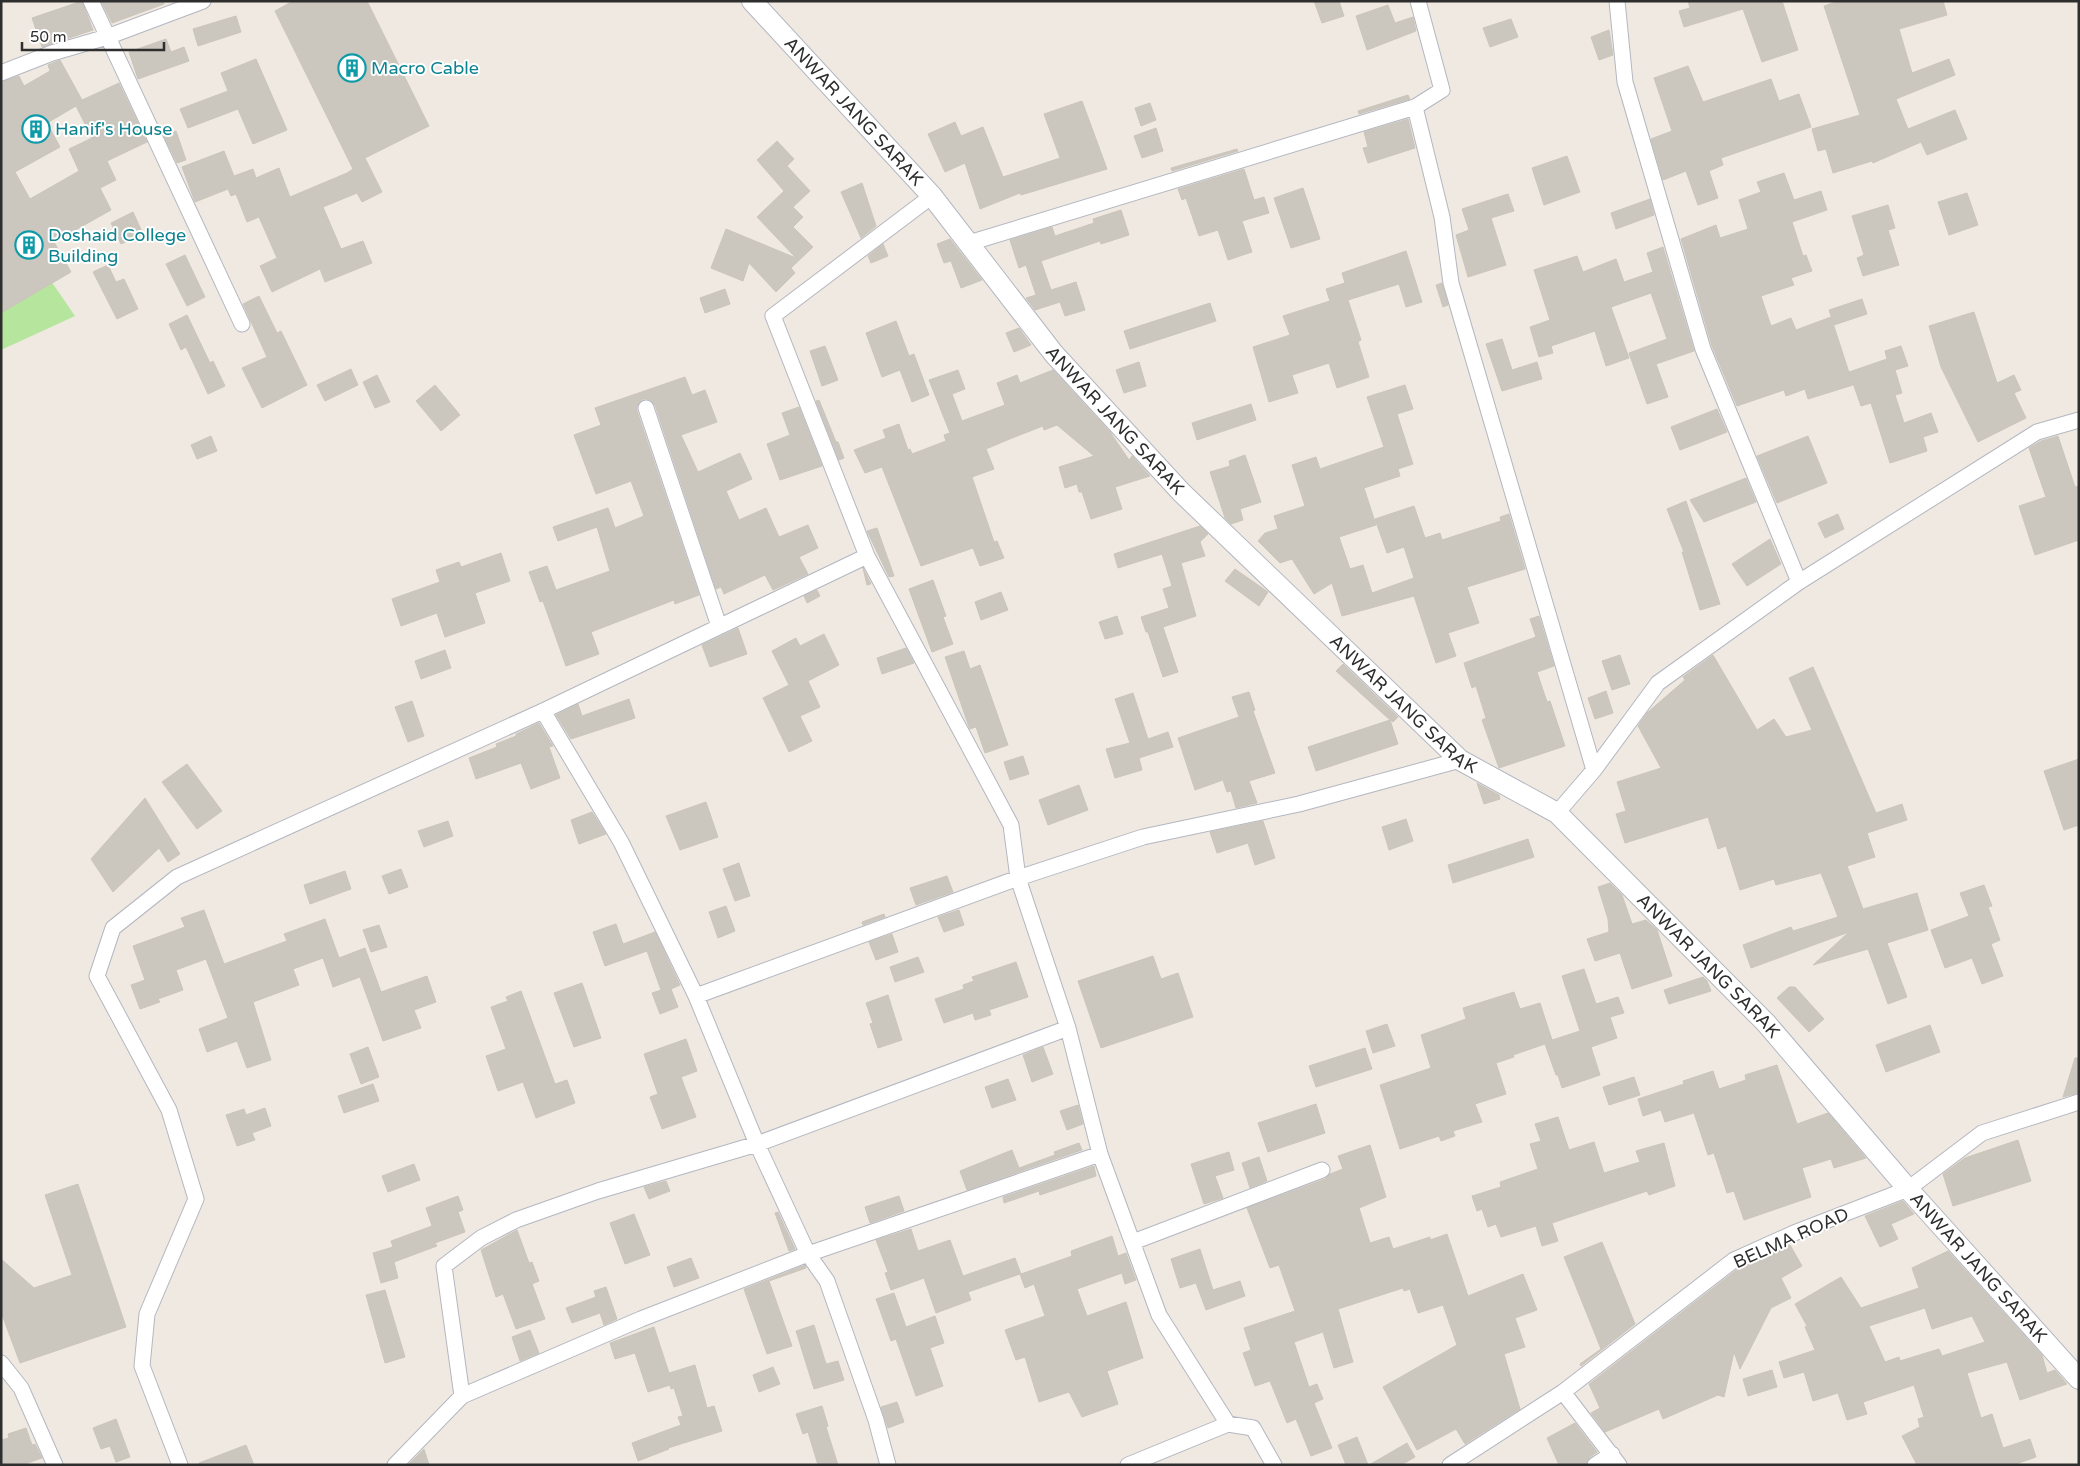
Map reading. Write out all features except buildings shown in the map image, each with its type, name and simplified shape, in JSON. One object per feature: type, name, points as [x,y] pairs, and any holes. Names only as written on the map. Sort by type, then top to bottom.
[{"type":"main road","name":"ANWAR JANG SARAK","points":[[752,1],[932,196],[1054,354],[1181,492],[1460,760],[1557,813],[1766,1023],[1908,1189],[2079,1378]]},
{"type":"street","points":[[91,1],[242,324]]},
{"type":"street","points":[[1,74],[52,53],[107,37],[203,1]]},
{"type":"street","points":[[969,243],[1415,107],[1442,90],[1418,1]]},
{"type":"street","points":[[1618,1],[1625,82],[1703,349],[1799,582]]},
{"type":"street","points":[[1415,107],[1442,217],[1451,282],[1594,770]]},
{"type":"street","points":[[932,196],[773,316],[868,556],[1011,825],[1018,878],[1068,1028],[1100,1154],[1159,1315],[1228,1424]]},
{"type":"street","points":[[646,408],[719,626]]},
{"type":"street","points":[[1557,813],[1594,770],[1658,683],[1799,582],[2038,432],[2079,420]]},
{"type":"street","points":[[180,1465],[142,1366],[147,1314],[196,1199],[169,1110],[97,976],[113,928],[177,877],[543,711],[868,556]]},
{"type":"street","points":[[543,711],[621,842],[696,996],[757,1144],[808,1254],[827,1281],[876,1420],[888,1465]]},
{"type":"street","points":[[696,996],[1018,878],[1143,837],[1298,804],[1460,760]]},
{"type":"street","points":[[462,1396],[444,1266],[481,1238],[516,1220],[598,1191],[757,1144],[1068,1028]]},
{"type":"street","name":"BELMA ROAD","points":[[1450,1465],[1563,1392],[1734,1260],[1794,1232],[1908,1189],[1982,1133],[2079,1102]]},
{"type":"street","points":[[395,1465],[462,1396],[641,1319],[808,1254],[1100,1154]]},
{"type":"street","points":[[1133,1242],[1322,1170]]},
{"type":"street","points":[[1,1363],[20,1388],[55,1465]]},
{"type":"street","points":[[1563,1392],[1616,1459],[1595,1465]]},
{"type":"street","points":[[1128,1465],[1228,1424],[1253,1428],[1274,1465]]},
{"type":"green space","points":[[1,208],[75,316],[1,350]]},
{"type":"place","name":"Macro Cable","points":[[352,68]]},
{"type":"place","name":"Hanif's House","points":[[36,129]]},
{"type":"place","name":"Doshaid College Building","points":[[29,245]]}]
